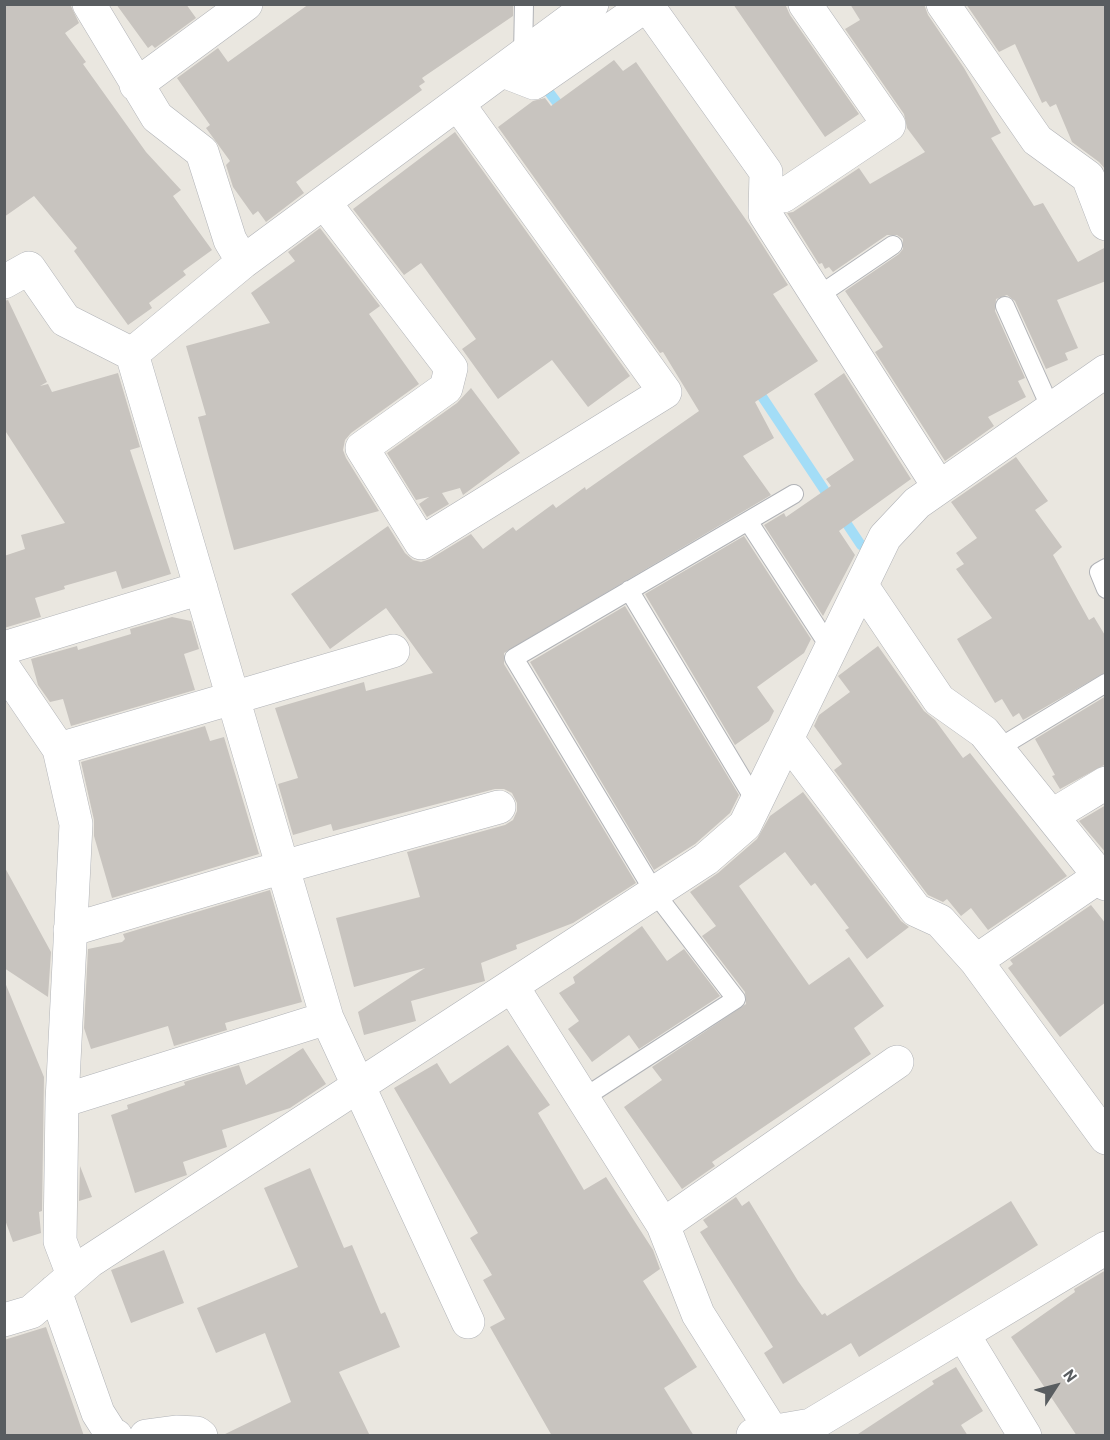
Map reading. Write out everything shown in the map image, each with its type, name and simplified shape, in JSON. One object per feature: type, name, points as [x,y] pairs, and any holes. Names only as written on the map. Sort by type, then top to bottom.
[{"type":"street","points":[[89,4],[157,117],[202,152],[230,240],[243,262]]},
{"type":"street","points":[[136,85],[246,4]]},
{"type":"street","points":[[132,354],[243,262],[592,4]]},
{"type":"street","points":[[766,193],[783,196],[889,124],[805,4]]},
{"type":"street","points":[[943,4],[1037,140],[1088,177],[1106,224]]},
{"type":"street","points":[[513,63],[534,83],[648,5],[766,172],[765,214],[939,487]]},
{"type":"street","points":[[324,202],[451,368],[446,388],[363,448],[421,543],[665,392],[458,104]]},
{"type":"street","points":[[4,282],[29,268],[65,320],[132,354],[327,1018],[468,1322]]},
{"type":"street","points":[[4,1320],[31,1312],[100,1254],[706,860],[745,825],[885,537],[917,503],[1105,371]]},
{"type":"street","points":[[862,586],[939,700],[984,732],[1103,880],[976,961]]},
{"type":"street","points":[[4,648],[201,588]]},
{"type":"street","points":[[58,749],[393,651]]},
{"type":"street","points":[[4,668],[58,749],[76,824],[62,1101],[60,1240],[64,1283],[98,1413],[113,1435]]},
{"type":"street","points":[[787,739],[916,910],[940,921],[976,961],[1106,1137]]},
{"type":"street","points":[[1053,815],[1106,783]]},
{"type":"street","points":[[70,930],[283,867],[499,807]]},
{"type":"street","points":[[512,986],[585,1098],[663,1225],[698,1314],[765,1434],[811,1425],[1104,1252]]},
{"type":"street","points":[[62,1101],[327,1018]]},
{"type":"street","points":[[663,1225],[897,1062]]},
{"type":"street","points":[[963,1334],[1025,1436]]},
{"type":"street","points":[[146,1436],[176,1432],[197,1433],[201,1436]]},
{"type":"lane","points":[[513,63],[524,4]]},
{"type":"lane","points":[[818,296],[893,244]]},
{"type":"lane","points":[[1005,306],[1051,410]]},
{"type":"lane","points":[[585,1098],[736,999],[655,893],[514,658],[794,494]]},
{"type":"lane","points":[[748,521],[831,649]]},
{"type":"lane","points":[[1106,568],[1099,572],[1106,589]]},
{"type":"lane","points":[[629,590],[756,802]]},
{"type":"lane","points":[[997,748],[1106,683]]},
{"type":"building","points":[[4,4],[70,4],[79,23],[65,33],[86,62],[83,64],[146,152],[181,190],[173,196],[212,250],[183,271],[186,275],[149,303],[152,308],[128,325],[74,251],[77,248],[34,196],[4,217]]},
{"type":"building","points":[[116,4],[186,4],[196,18],[155,48],[152,45],[148,48]]},
{"type":"building","points":[[309,4],[513,4],[513,16],[422,78],[425,82],[419,86],[422,90],[296,182],[304,193],[266,222],[258,211],[253,215],[233,187],[226,165],[230,161],[206,128],[210,125],[177,78],[218,48],[228,62]]},
{"type":"building","points":[[733,4],[785,4],[790,15],[859,114],[825,137]]},
{"type":"building","points":[[850,4],[924,4],[928,15],[964,68],[1001,133],[991,138],[1034,206],[1043,203],[1078,262],[1106,247],[1106,281],[1057,300],[1078,348],[1065,353],[1068,360],[1046,369],[1015,301],[1007,295],[996,299],[995,311],[1025,378],[1018,381],[1026,397],[988,417],[994,426],[945,461],[875,352],[883,347],[845,291],[899,254],[903,249],[903,239],[897,235],[887,235],[833,272],[829,267],[825,269],[822,263],[819,264],[787,213],[793,212],[859,168],[870,184],[925,152],[907,128],[904,114],[845,29],[860,20]]},
{"type":"building","points":[[966,4],[1106,4],[1106,170],[1072,142],[1056,104],[1050,107],[1046,101],[1042,103],[1015,44],[999,52]]},
{"type":"building","points":[[614,60],[623,71],[636,62],[751,227],[788,285],[773,294],[818,361],[755,402],[774,438],[743,456],[771,495],[504,653],[504,664],[636,883],[573,923],[516,945],[517,949],[481,963],[485,981],[411,1001],[416,1021],[364,1035],[358,1012],[425,968],[354,987],[336,918],[420,897],[407,852],[505,825],[513,820],[517,811],[517,803],[512,793],[504,789],[495,789],[333,831],[331,824],[293,835],[278,784],[298,778],[275,708],[364,682],[366,691],[433,673],[386,608],[330,649],[291,594],[388,526],[405,553],[413,560],[421,562],[471,534],[483,549],[513,527],[516,531],[553,504],[556,508],[585,487],[586,490],[699,411],[663,352],[660,353],[498,127],[533,101],[545,98],[551,106]]},
{"type":"building","points":[[455,132],[630,376],[588,407],[552,360],[498,399],[462,349],[476,339],[421,263],[404,275],[353,209]]},
{"type":"building","points":[[320,228],[380,306],[369,314],[419,384],[351,433],[345,440],[343,450],[346,458],[379,511],[234,550],[198,417],[206,415],[186,346],[270,323],[251,293],[295,261],[288,252]]},
{"type":"building","points":[[8,300],[47,382],[40,386],[48,384],[52,392],[118,373],[140,447],[130,450],[171,574],[122,589],[116,571],[64,586],[65,589],[35,598],[41,617],[4,628],[4,556],[25,549],[21,535],[65,523],[4,429],[4,301]]},
{"type":"building","points":[[844,373],[911,479],[839,531],[855,555],[823,616],[764,525],[784,513],[786,517],[831,486],[826,479],[854,460],[814,394]]},
{"type":"building","points":[[471,388],[520,453],[463,495],[460,488],[442,493],[449,504],[427,517],[419,504],[429,497],[416,500],[387,453],[457,403]]},
{"type":"building","points":[[1016,457],[1048,501],[1035,510],[1062,547],[1053,555],[1089,620],[1094,617],[1106,637],[1106,672],[1023,720],[1019,713],[1013,717],[1002,699],[995,703],[957,639],[992,618],[956,569],[964,564],[956,553],[977,538],[951,502]]},
{"type":"building","points":[[744,536],[811,639],[804,653],[757,687],[774,711],[769,721],[735,745],[645,594]]},
{"type":"building","points":[[625,606],[739,795],[730,813],[695,844],[654,870],[530,662]]},
{"type":"building","points":[[172,617],[191,621],[199,649],[184,654],[195,690],[71,726],[63,699],[50,702],[38,685],[31,659],[77,646],[78,650],[131,634],[130,629]]},
{"type":"building","points":[[878,646],[924,711],[935,720],[963,758],[970,753],[1067,876],[988,930],[971,908],[961,916],[947,899],[943,902],[928,895],[834,770],[842,764],[814,726],[819,715],[850,692],[838,676]]},
{"type":"building","points":[[1106,696],[1106,764],[1060,789],[1035,739]]},
{"type":"building","points":[[205,726],[210,741],[224,737],[259,854],[112,898],[94,836],[94,820],[81,762]]},
{"type":"building","points":[[803,792],[901,921],[909,927],[867,959],[845,930],[849,928],[815,883],[811,886],[785,852],[739,886],[809,985],[849,957],[884,1006],[854,1028],[871,1054],[712,1162],[715,1166],[682,1189],[624,1107],[662,1080],[652,1067],[746,1004],[745,992],[702,936],[716,926],[690,892],[718,873],[757,839],[770,816]]},
{"type":"building","points":[[1106,805],[1106,853],[1079,821]]},
{"type":"building","points":[[4,866],[51,952],[48,997],[4,968]]},
{"type":"building","points":[[270,890],[302,1002],[225,1023],[227,1030],[174,1046],[168,1026],[91,1049],[84,1028],[88,949],[122,942],[125,939],[123,934]]},
{"type":"building","points":[[1091,905],[1106,924],[1106,1002],[1060,1037],[1008,968],[1013,964],[1010,960]]},
{"type":"building","points":[[642,926],[667,961],[684,949],[720,996],[639,1049],[629,1035],[592,1062],[568,1029],[579,1021],[559,993],[575,983],[573,977]]},
{"type":"building","points":[[4,980],[44,1077],[42,1211],[39,1212],[41,1233],[13,1242],[4,1217]]},
{"type":"building","points":[[508,1045],[550,1105],[538,1113],[584,1190],[606,1177],[653,1250],[660,1269],[643,1281],[697,1367],[664,1388],[694,1436],[552,1436],[490,1327],[505,1319],[483,1280],[492,1275],[470,1238],[478,1233],[394,1088],[437,1063],[450,1084]]},
{"type":"building","points":[[303,1048],[326,1084],[290,1108],[222,1130],[227,1147],[183,1162],[187,1175],[135,1193],[111,1115],[128,1109],[127,1105],[185,1085],[184,1082],[239,1065],[246,1085]]},
{"type":"building","points":[[80,1166],[92,1197],[79,1201]]},
{"type":"building","points":[[310,1168],[344,1248],[352,1245],[381,1314],[385,1312],[400,1347],[339,1372],[370,1436],[221,1436],[291,1402],[265,1333],[216,1353],[197,1308],[298,1267],[264,1188]]},
{"type":"building","points":[[736,1197],[742,1206],[749,1201],[798,1281],[822,1315],[825,1313],[827,1316],[1011,1201],[1038,1245],[859,1357],[851,1343],[783,1384],[764,1353],[773,1347],[700,1232],[708,1227],[703,1220]]},
{"type":"building","points":[[164,1250],[184,1303],[131,1323],[111,1270]]},
{"type":"building","points":[[1106,1270],[1106,1436],[1077,1436],[1011,1337],[1075,1292],[1074,1289]]},
{"type":"building","points":[[46,1327],[84,1436],[4,1436],[4,1340]]},
{"type":"building","points":[[956,1367],[983,1411],[961,1425],[968,1436],[855,1436],[934,1384],[932,1381]]},
{"type":"waterway","points":[[549,92],[564,112]]},
{"type":"waterway","points":[[755,386],[861,545]]}]
